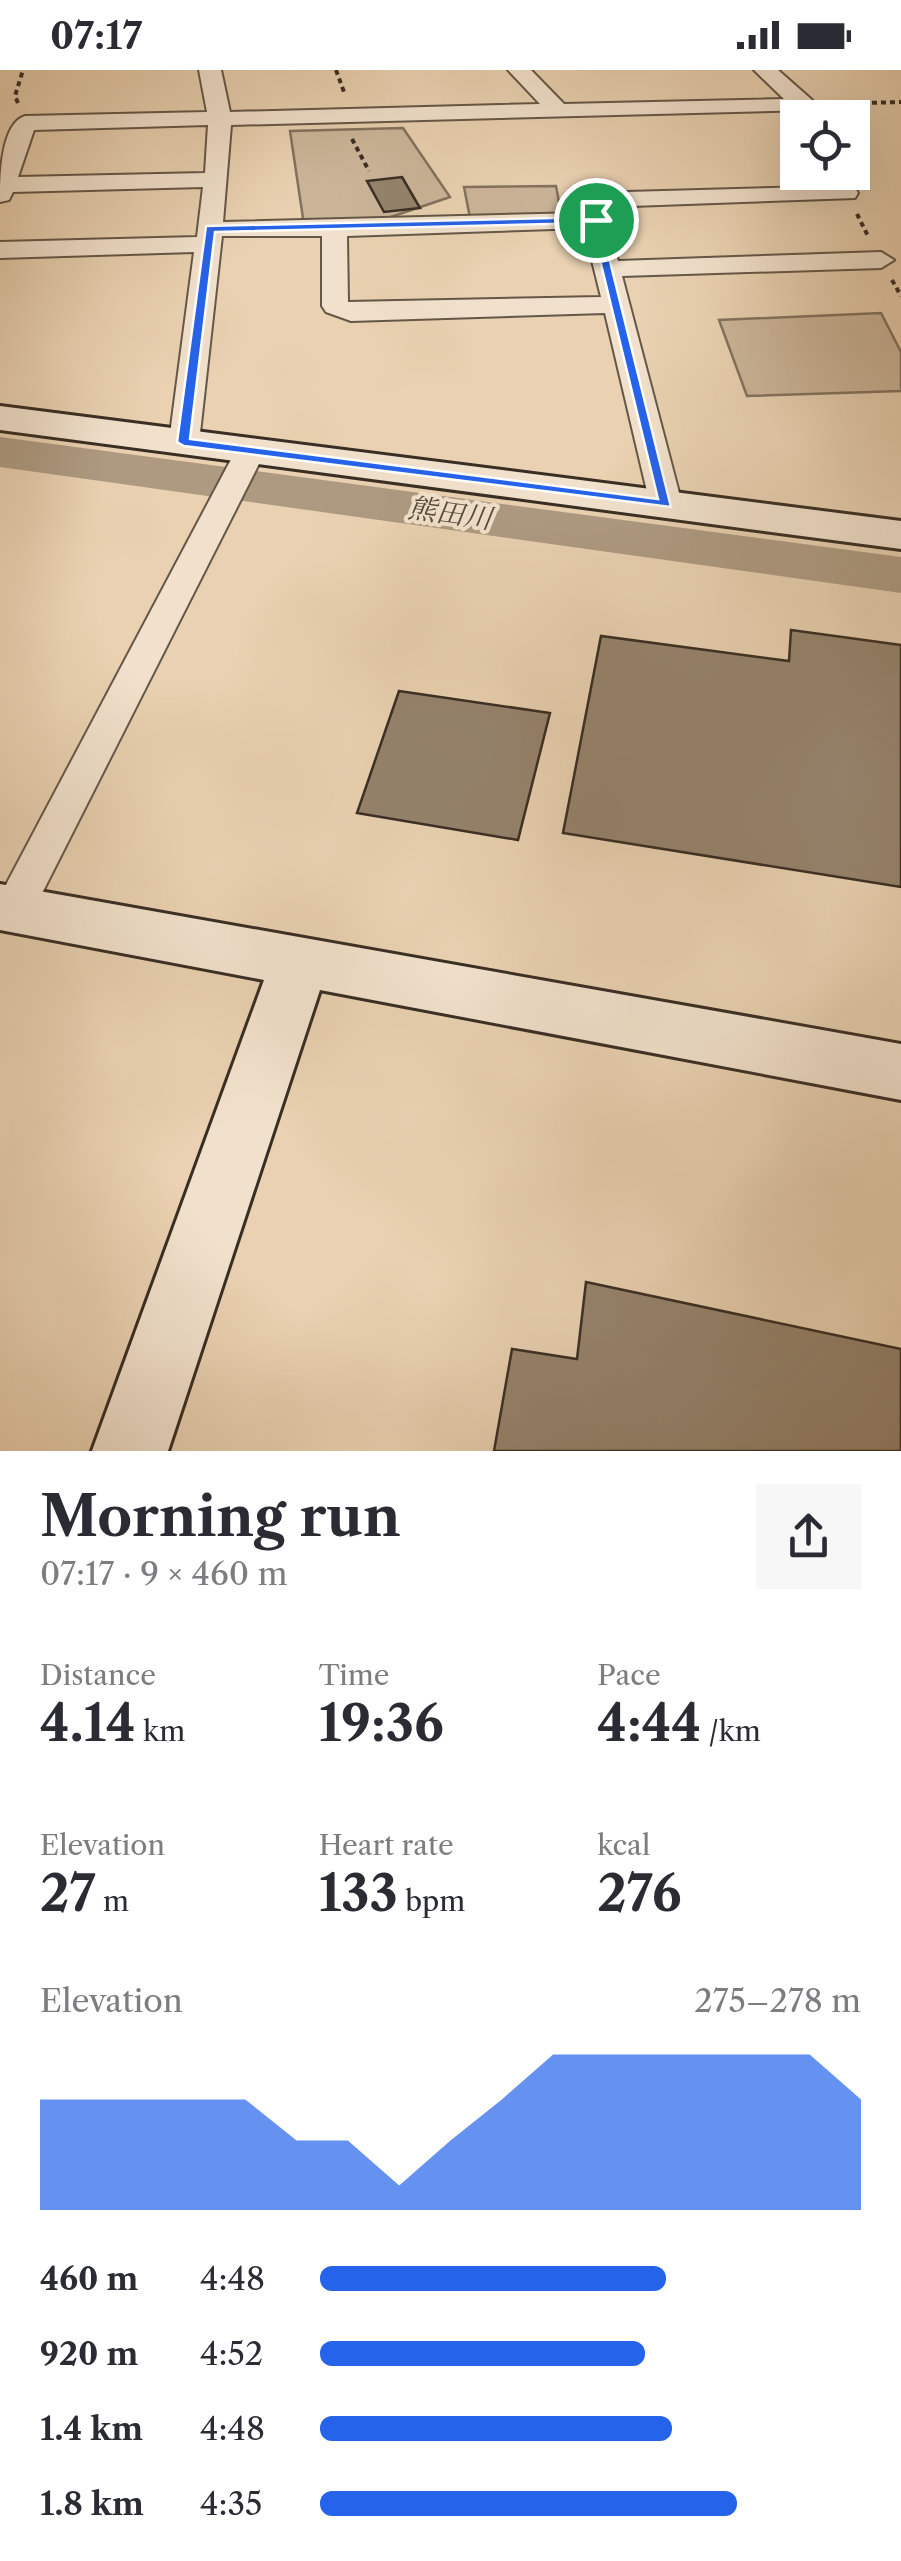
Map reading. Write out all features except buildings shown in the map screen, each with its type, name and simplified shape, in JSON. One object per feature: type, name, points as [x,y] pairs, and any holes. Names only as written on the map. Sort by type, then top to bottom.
[{"type":"street","points":[[184,442],[216,180],[220,119],[210,70]]},
{"type":"street","points":[[519,70],[559,111]]},
{"type":"street","points":[[765,70],[798,100]]},
{"type":"street","points":[[216,180],[2,190],[25,123],[780,106]]},
{"type":"street","points":[[666,504],[590,200],[846,193]]},
{"type":"street","points":[[0,250],[334,229],[596,220]]},
{"type":"street","points":[[334,229],[335,306],[352,312],[617,305]]},
{"type":"street","points":[[607,269],[881,260]]},
{"type":"street","points":[[0,418],[184,442],[240,473],[666,504],[901,534]]},
{"type":"street","points":[[240,473],[7,908],[901,1072]]},
{"type":"street","points":[[130,1451],[299,964]]},
{"type":"path","points":[[870,103],[901,102]]},
{"type":"path","points":[[340,116],[369,171]]},
{"type":"shaded area","points":[[403,128],[450,197],[364,226],[304,225],[290,131]]},
{"type":"shaded area","points":[[556,186],[562,218],[470,218],[464,187]]},
{"type":"shaded area","points":[[881,313],[901,352],[901,391],[747,396],[719,320]]},
{"type":"waterway","name":"熊田川","points":[[0,452],[901,575]]},
{"type":"route","points":[[596,220],[666,504],[184,442],[210,228],[334,229],[596,220]]}]
